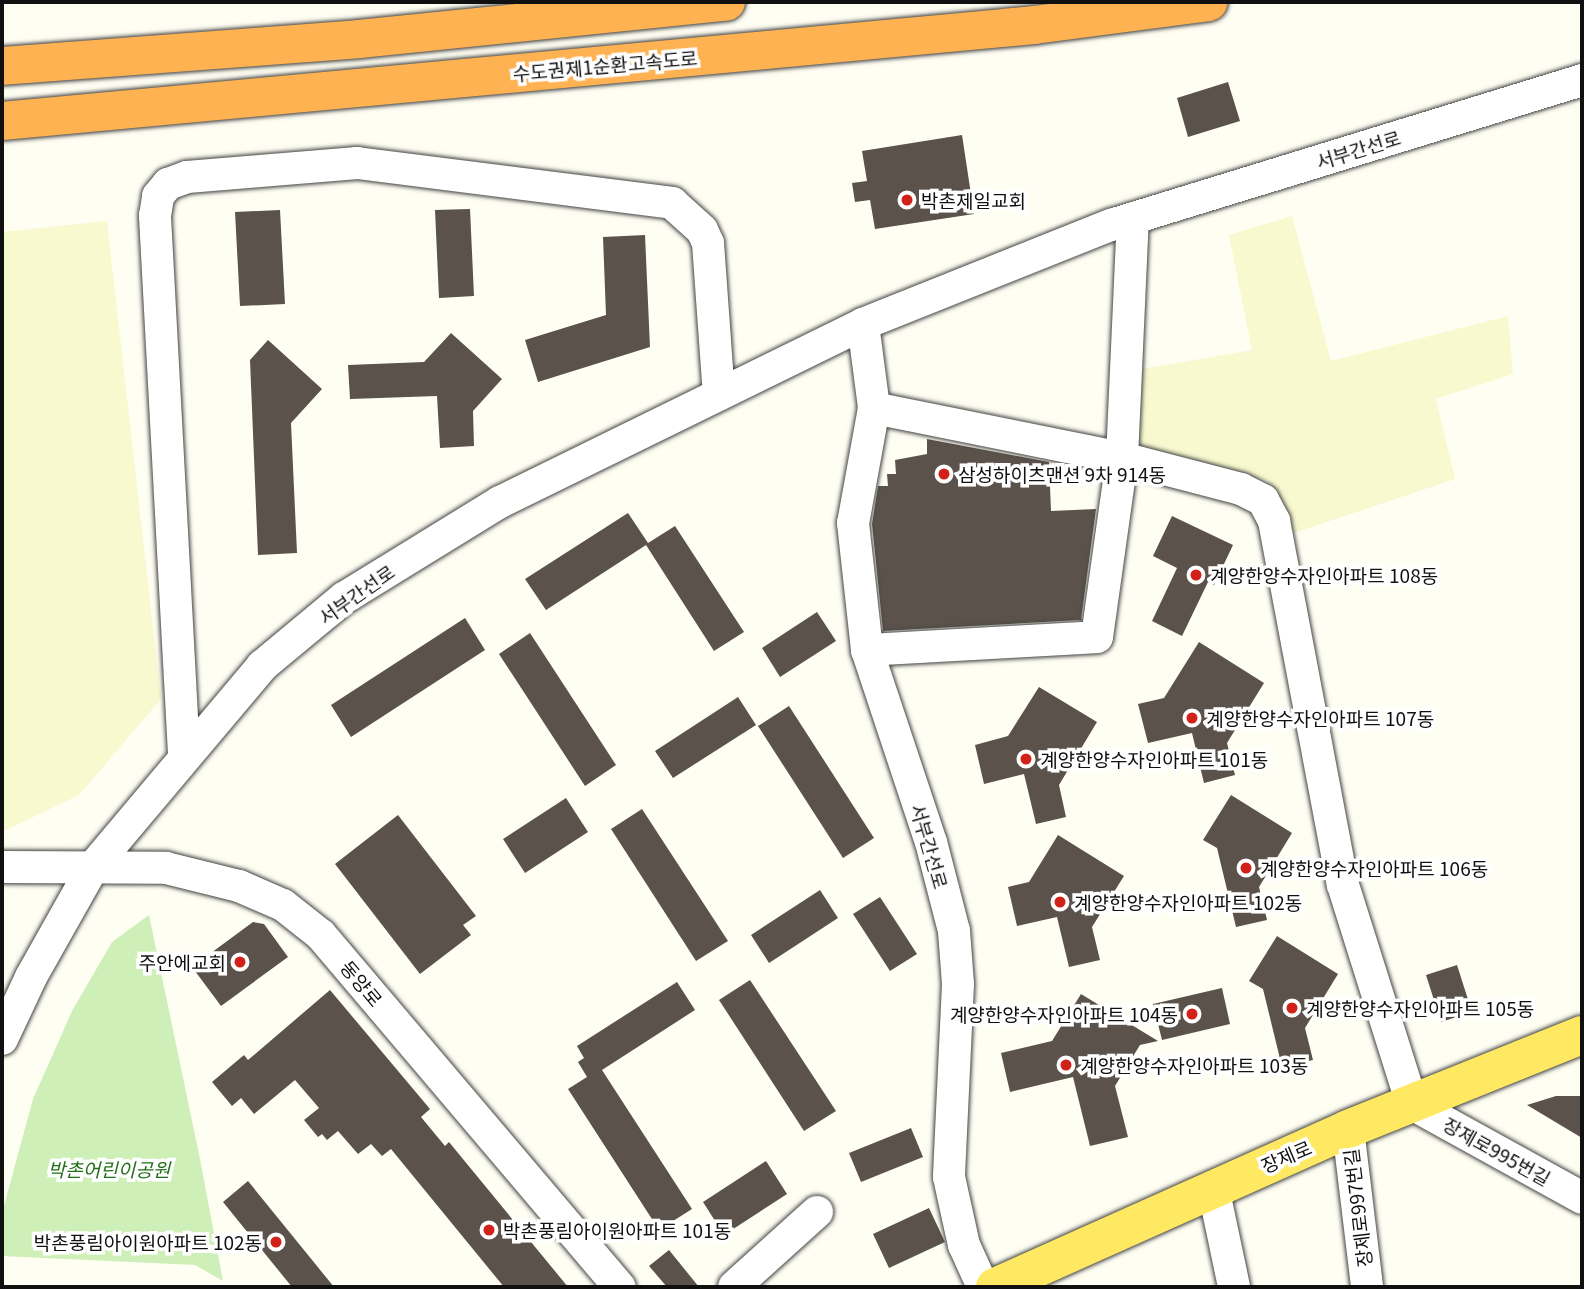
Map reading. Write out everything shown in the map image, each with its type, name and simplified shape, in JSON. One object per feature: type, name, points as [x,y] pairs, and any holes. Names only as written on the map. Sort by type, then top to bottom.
[{"type":"highway","points":[[2,66],[359,39],[726,2]]},
{"type":"highway","name":"수도권제1순환고속도로","points":[[2,121],[1034,25],[1208,2]]},
{"type":"main road","name":"장제로","points":[[995,1287],[1213,1187],[1348,1129],[1582,1035]]},
{"type":"street","name":"서부간선로","points":[[2,1040],[30,977],[93,867],[184,754],[262,666],[344,598],[500,502],[863,324],[1133,218],[1582,80]]},
{"type":"street","points":[[184,754],[155,216],[158,196],[168,184],[187,177],[357,163],[672,202],[702,230],[708,243],[719,395]]},
{"type":"street","points":[[867,650],[1097,637],[1122,458],[1133,218]]},
{"type":"street","name":"서부간선로","points":[[863,324],[874,408],[853,523],[867,650],[931,842],[954,931],[958,984],[949,1177],[964,1245],[983,1287]]},
{"type":"street","points":[[874,408],[1122,458],[1241,489],[1263,500],[1275,521],[1343,885],[1412,1104]]},
{"type":"street","name":"동양로","points":[[2,867],[166,868],[239,886],[283,905],[321,934],[620,1287]]},
{"type":"street","name":"장제로995번길","points":[[1412,1104],[1582,1198]]},
{"type":"street","name":"장제로997번길","points":[[1348,1129],[1367,1287]]},
{"type":"street","points":[[1213,1187],[1234,1287]]},
{"type":"street","points":[[734,1287],[817,1212]]},
{"type":"green space","points":[[1292,216],[1331,361],[1508,316],[1513,374],[1436,399],[1455,479],[1294,533],[1286,506],[1267,480],[1140,449],[1136,370],[1252,350],[1229,235]]},
{"type":"green space","points":[[107,221],[161,699],[79,795],[2,832],[2,232]]},
{"type":"green space","name":"박촌어린이공원","points":[[149,915],[223,1281],[195,1265],[2,1256],[2,1213],[33,1099],[72,1011],[112,942]]},
{"type":"building","points":[[1228,82],[1240,121],[1188,137],[1177,98]]},
{"type":"building","points":[[962,135],[974,214],[875,229],[870,200],[855,202],[852,183],[867,181],[862,151]]},
{"type":"building","points":[[470,209],[474,296],[439,298],[435,210]]},
{"type":"building","points":[[280,210],[285,304],[240,306],[235,212]]},
{"type":"building","points":[[645,235],[650,347],[538,382],[525,340],[606,315],[603,237]]},
{"type":"building","points":[[451,333],[502,379],[473,411],[474,446],[440,448],[437,396],[350,399],[348,365],[424,362]]},
{"type":"building","points":[[268,340],[322,389],[291,423],[297,553],[258,555],[250,360]]},
{"type":"building","points":[[927,439],[1049,462],[1051,511],[1096,509],[1081,620],[883,631],[872,524],[878,486],[888,486],[887,474],[896,474],[895,460],[927,454]]},
{"type":"building","points":[[628,513],[648,543],[675,526],[744,632],[714,651],[646,545],[546,610],[525,579]]},
{"type":"building","name":"계양한양수자인아파트 108동","points":[[1172,516],[1233,545],[1214,585],[1208,582],[1182,636],[1152,621],[1177,568],[1153,556]]},
{"type":"building","points":[[817,612],[836,641],[780,677],[762,648]]},
{"type":"building","points":[[465,618],[485,650],[351,737],[331,705]]},
{"type":"building","points":[[530,633],[616,765],[585,786],[499,654]]},
{"type":"building","name":"계양한양수자인아파트 107동","points":[[1199,642],[1264,683],[1227,743],[1235,775],[1204,783],[1192,733],[1148,743],[1138,704],[1164,698]]},
{"type":"building","name":"계양한양수자인아파트 101동","points":[[1039,687],[1097,722],[1059,785],[1066,817],[1036,824],[1024,774],[984,784],[975,745],[1008,736]]},
{"type":"building","points":[[738,697],[756,725],[673,778],[655,751]]},
{"type":"building","points":[[789,706],[874,838],[843,858],[758,726]]},
{"type":"building","name":"계양한양수자인아파트 106동","points":[[1231,795],[1292,833],[1259,887],[1267,920],[1236,927],[1217,848],[1203,840]]},
{"type":"building","points":[[566,798],[588,832],[525,873],[503,839]]},
{"type":"building","points":[[642,809],[728,941],[696,961],[611,829]]},
{"type":"building","points":[[398,815],[476,916],[463,925],[471,935],[420,974],[335,864]]},
{"type":"building","name":"계양한양수자인아파트 102동","points":[[1058,835],[1124,876],[1092,927],[1100,960],[1069,967],[1057,917],[1017,926],[1008,887],[1029,882]]},
{"type":"building","points":[[820,890],[838,918],[769,963],[751,935]]},
{"type":"building","points":[[880,897],[917,954],[890,971],[853,914]]},
{"type":"building","name":"주안에교회","points":[[253,922],[264,924],[288,957],[221,1006],[192,967]]},
{"type":"building","name":"계양한양수자인아파트 105동","points":[[1277,936],[1338,974],[1305,1028],[1313,1060],[1282,1067],[1263,989],[1249,981]]},
{"type":"building","points":[[1457,965],[1472,1012],[1441,1022],[1426,975]]},
{"type":"building","points":[[750,980],[836,1111],[804,1131],[719,1000]]},
{"type":"building","points":[[677,982],[695,1010],[602,1070],[692,1209],[659,1230],[568,1089],[587,1077],[578,1062],[584,1058],[577,1046]]},
{"type":"building","name":"계양한양수자인아파트 104동","points":[[1222,988],[1230,1024],[1162,1040],[1153,1004]]},
{"type":"building","points":[[330,990],[430,1109],[421,1117],[445,1146],[449,1142],[568,1287],[504,1287],[391,1149],[382,1156],[371,1144],[358,1154],[338,1131],[327,1140],[322,1134],[318,1137],[304,1120],[319,1108],[295,1080],[254,1114],[241,1098],[232,1106],[212,1082],[244,1055],[248,1060]]},
{"type":"building","name":"계양한양수자인아파트 103동","points":[[1081,994],[1158,1041],[1140,1045],[1115,1086],[1128,1137],[1090,1146],[1073,1077],[1010,1092],[1001,1053],[1052,1041]]},
{"type":"building","points":[[1556,1096],[1582,1096],[1582,1138],[1527,1105]]},
{"type":"building","points":[[911,1128],[923,1157],[861,1182],[849,1153]]},
{"type":"building","points":[[766,1161],[787,1194],[724,1235],[703,1202]]},
{"type":"building","name":"박촌풍림아이원아파트 102동","points":[[248,1181],[334,1287],[292,1287],[223,1202]]},
{"type":"building","points":[[929,1208],[945,1242],[889,1268],[873,1234]]},
{"type":"building","points":[[669,1250],[699,1287],[667,1287],[649,1266]]},
{"type":"place","name":"박촌제일교회","points":[[907,200]]},
{"type":"place","name":"삼성하이츠맨션 9차 914동","points":[[944,474]]},
{"type":"place","name":"계양한양수자인아파트 108동","points":[[1196,575]]},
{"type":"place","name":"계양한양수자인아파트 107동","points":[[1192,718]]},
{"type":"place","name":"계양한양수자인아파트 101동","points":[[1026,759]]},
{"type":"place","name":"계양한양수자인아파트 106동","points":[[1246,868]]},
{"type":"place","name":"계양한양수자인아파트 102동","points":[[1060,902]]},
{"type":"place","name":"주안에교회","points":[[240,962]]},
{"type":"place","name":"계양한양수자인아파트 105동","points":[[1292,1008]]},
{"type":"place","name":"계양한양수자인아파트 104동","points":[[1192,1014]]},
{"type":"place","name":"계양한양수자인아파트 103동","points":[[1066,1065]]},
{"type":"place","name":"박촌풍림아이원아파트 101동","points":[[489,1230]]},
{"type":"place","name":"박촌풍림아이원아파트 102동","points":[[276,1242]]}]
